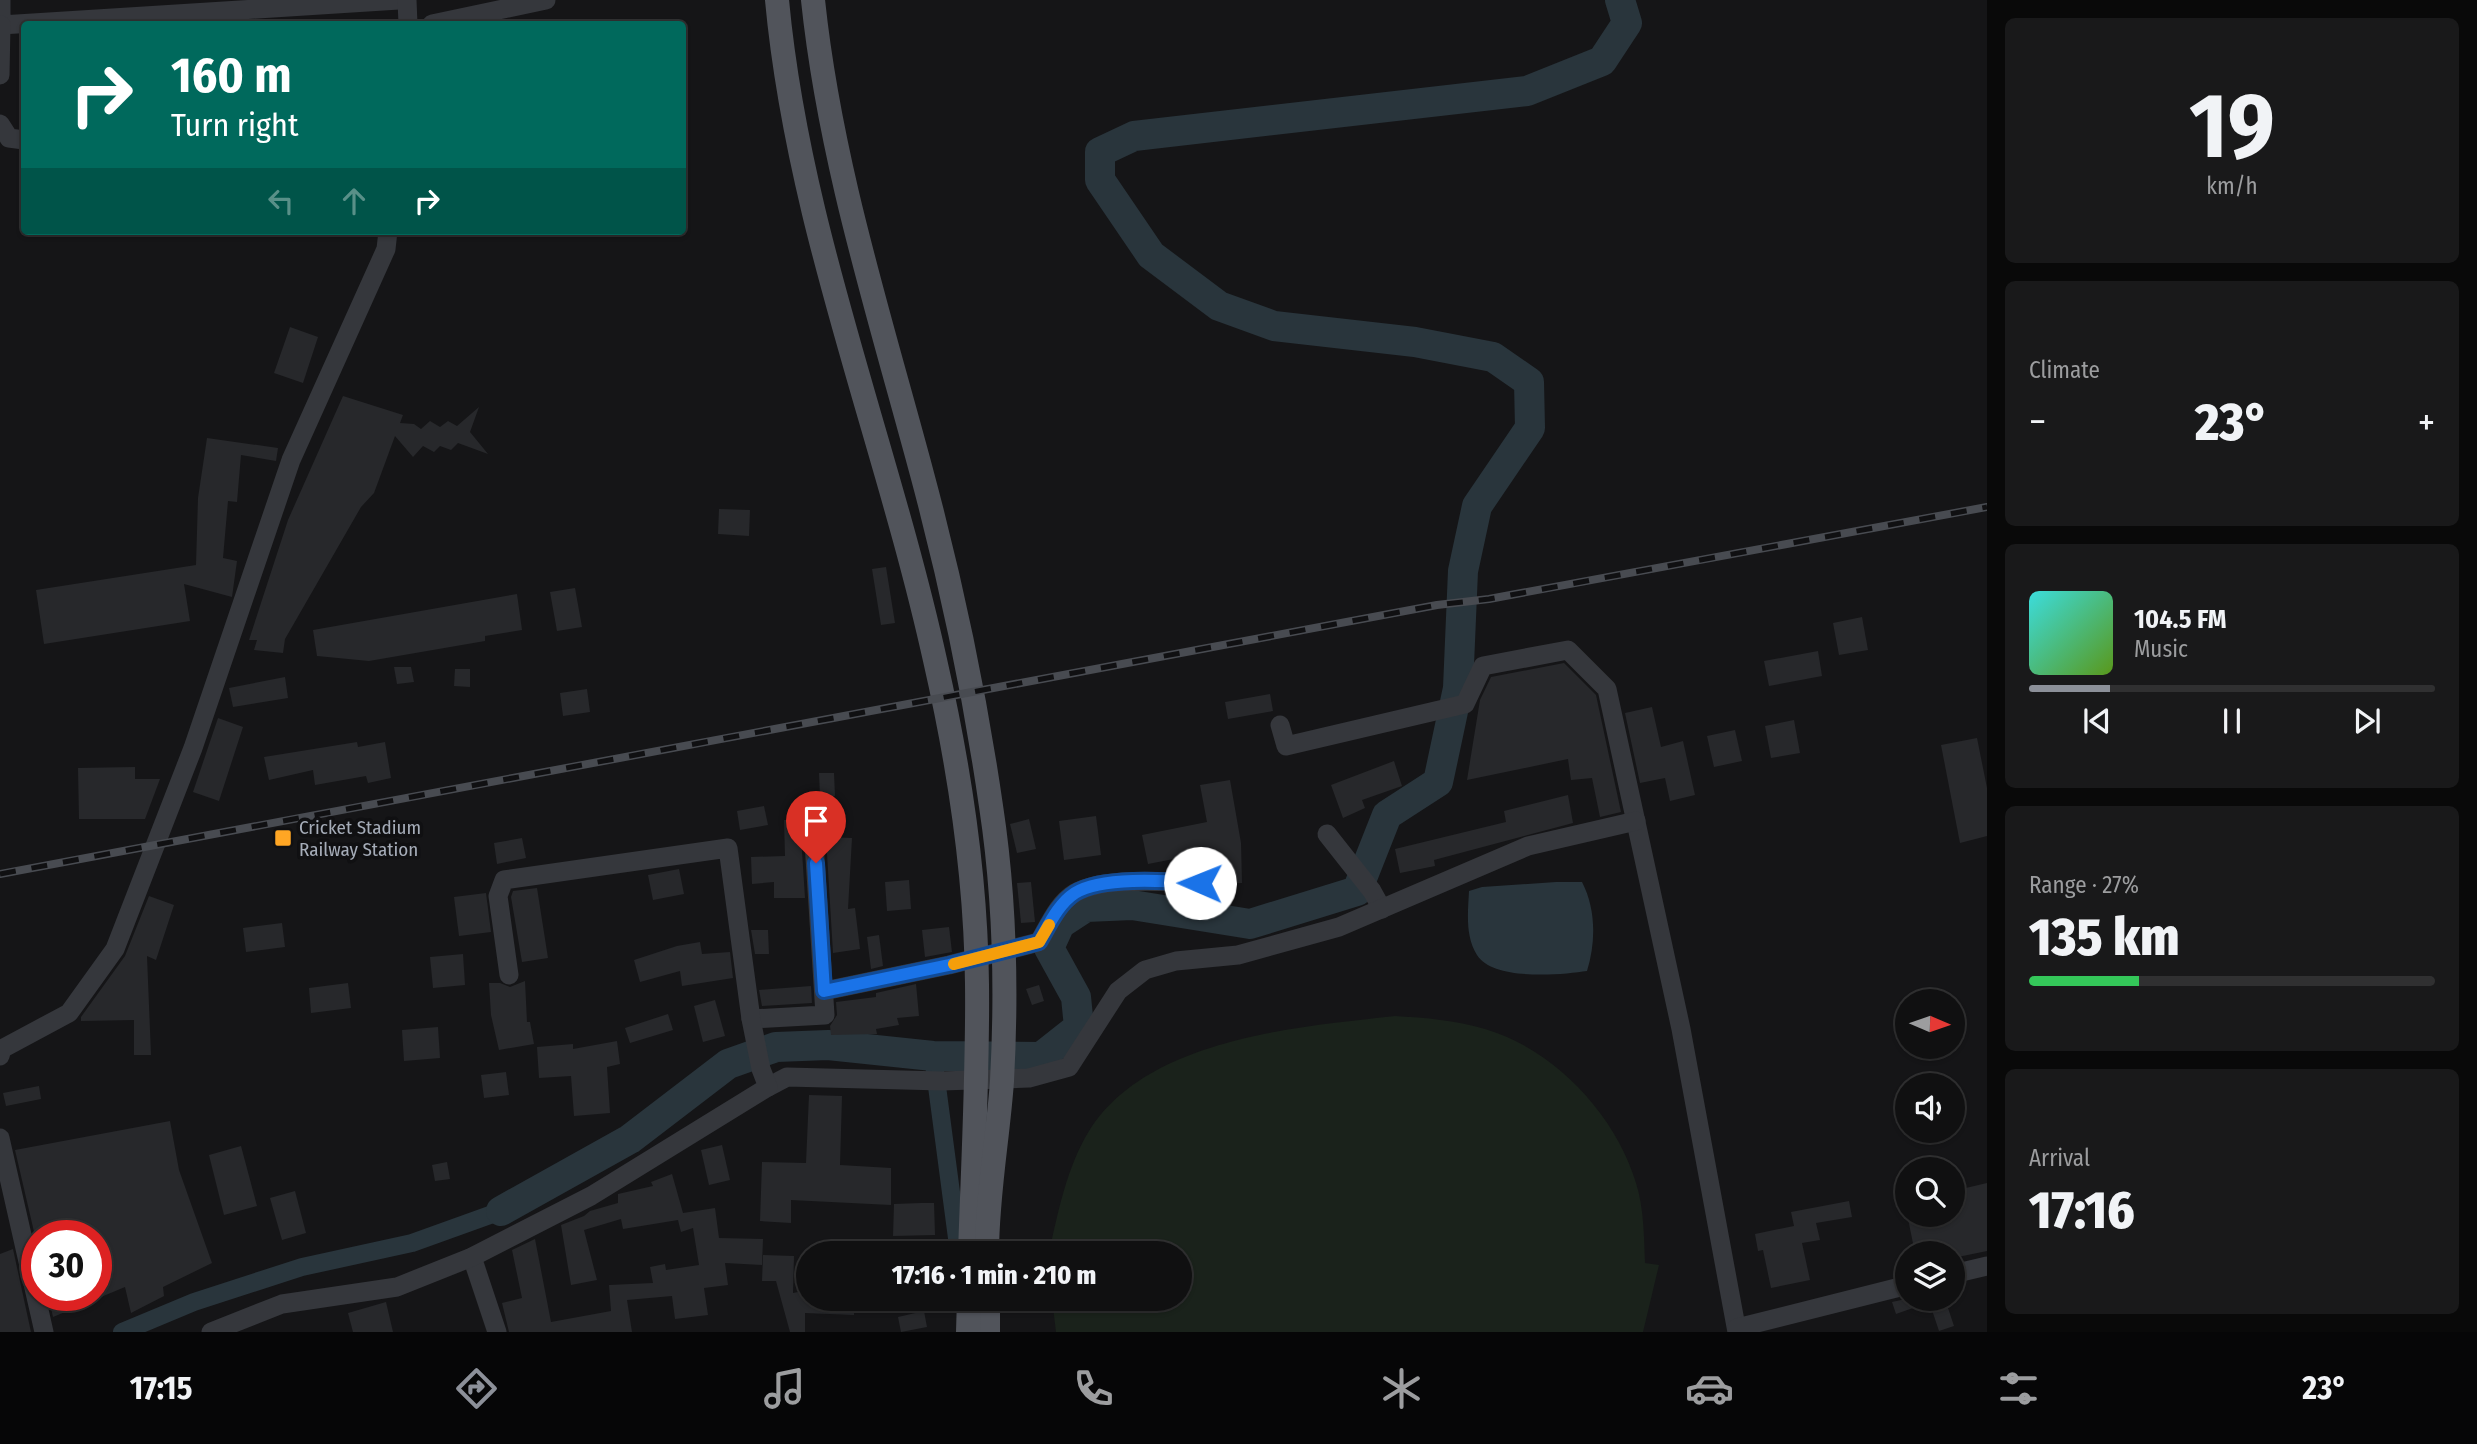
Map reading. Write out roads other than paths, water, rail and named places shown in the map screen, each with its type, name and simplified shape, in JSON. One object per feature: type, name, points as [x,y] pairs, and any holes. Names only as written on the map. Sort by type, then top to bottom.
[{"type":"main road","points":[[777,0],[800,160],[891,488],[935,661],[962,809],[977,982],[970,1241]]},
{"type":"main road","points":[[813,0],[820,63],[837,158],[923,478],[964,657],[991,805],[1003,900],[1006,982],[1002,1083],[987,1241]]},
{"type":"main road","points":[[968,1332],[969,1311]]},
{"type":"main road","points":[[988,1311],[988,1332]]},
{"type":"street","points":[[0,75],[1,0]]},
{"type":"street","points":[[65,21],[399,0]]},
{"type":"street","points":[[407,0],[408,21]]},
{"type":"street","points":[[446,21],[546,0]]},
{"type":"street","points":[[1,25],[21,24]]},
{"type":"street","points":[[0,124],[9,138],[21,140]]},
{"type":"street","points":[[0,1056],[2,1049],[69,1013],[115,949],[193,748],[291,460],[386,249],[388,235]]},
{"type":"street","points":[[1280,726],[1286,746],[1465,704],[1483,666],[1568,650],[1606,690],[1681,1030],[1737,1330],[1895,1287]]},
{"type":"street","points":[[752,1027],[825,1016],[812,811]]},
{"type":"street","points":[[212,1332],[282,1304],[397,1287],[472,1257],[591,1196],[764,1078],[1029,1078],[1069,1066],[1118,991],[1144,970],[1176,961],[1210,960],[1266,948],[1339,927],[1528,846],[1636,821]]},
{"type":"street","points":[[1327,834],[1363,879],[1382,909]]},
{"type":"street","points":[[509,975],[498,896],[504,880],[728,848],[752,1027],[764,1078]]},
{"type":"street","points":[[824,991],[949,965],[1039,942],[1058,909],[1075,893],[1092,887],[1191,882],[1200,883],[1203,890]]},
{"type":"street","points":[[0,1138],[44,1332]]},
{"type":"street","points":[[472,1257],[497,1332]]},
{"type":"street","points":[[1965,1271],[1987,1266]]},
{"type":"waterway","points":[[501,1211],[630,1139],[728,1064],[776,1047],[828,1045],[933,1056],[1041,1057],[1079,1027],[1076,997],[1049,948],[1060,924],[1086,907],[1132,905],[1250,924],[1357,891],[1387,815],[1438,782],[1458,688],[1463,571],[1477,506],[1530,428],[1529,382],[1493,357],[1415,342],[1274,326],[1219,306],[1151,255],[1100,180],[1100,152],[1134,136],[1527,91],[1602,61],[1627,23],[1620,0]]},
{"type":"waterway","points":[[933,1056],[957,1241]]},
{"type":"waterway","points":[[122,1332],[194,1302],[302,1267],[412,1243],[501,1211]]},
{"type":"railway","points":[[0,874],[1437,605],[1489,599],[1987,507]]},
{"type":"place","name":"Cricket Stadium Railway Station","points":[[283,838]]}]
